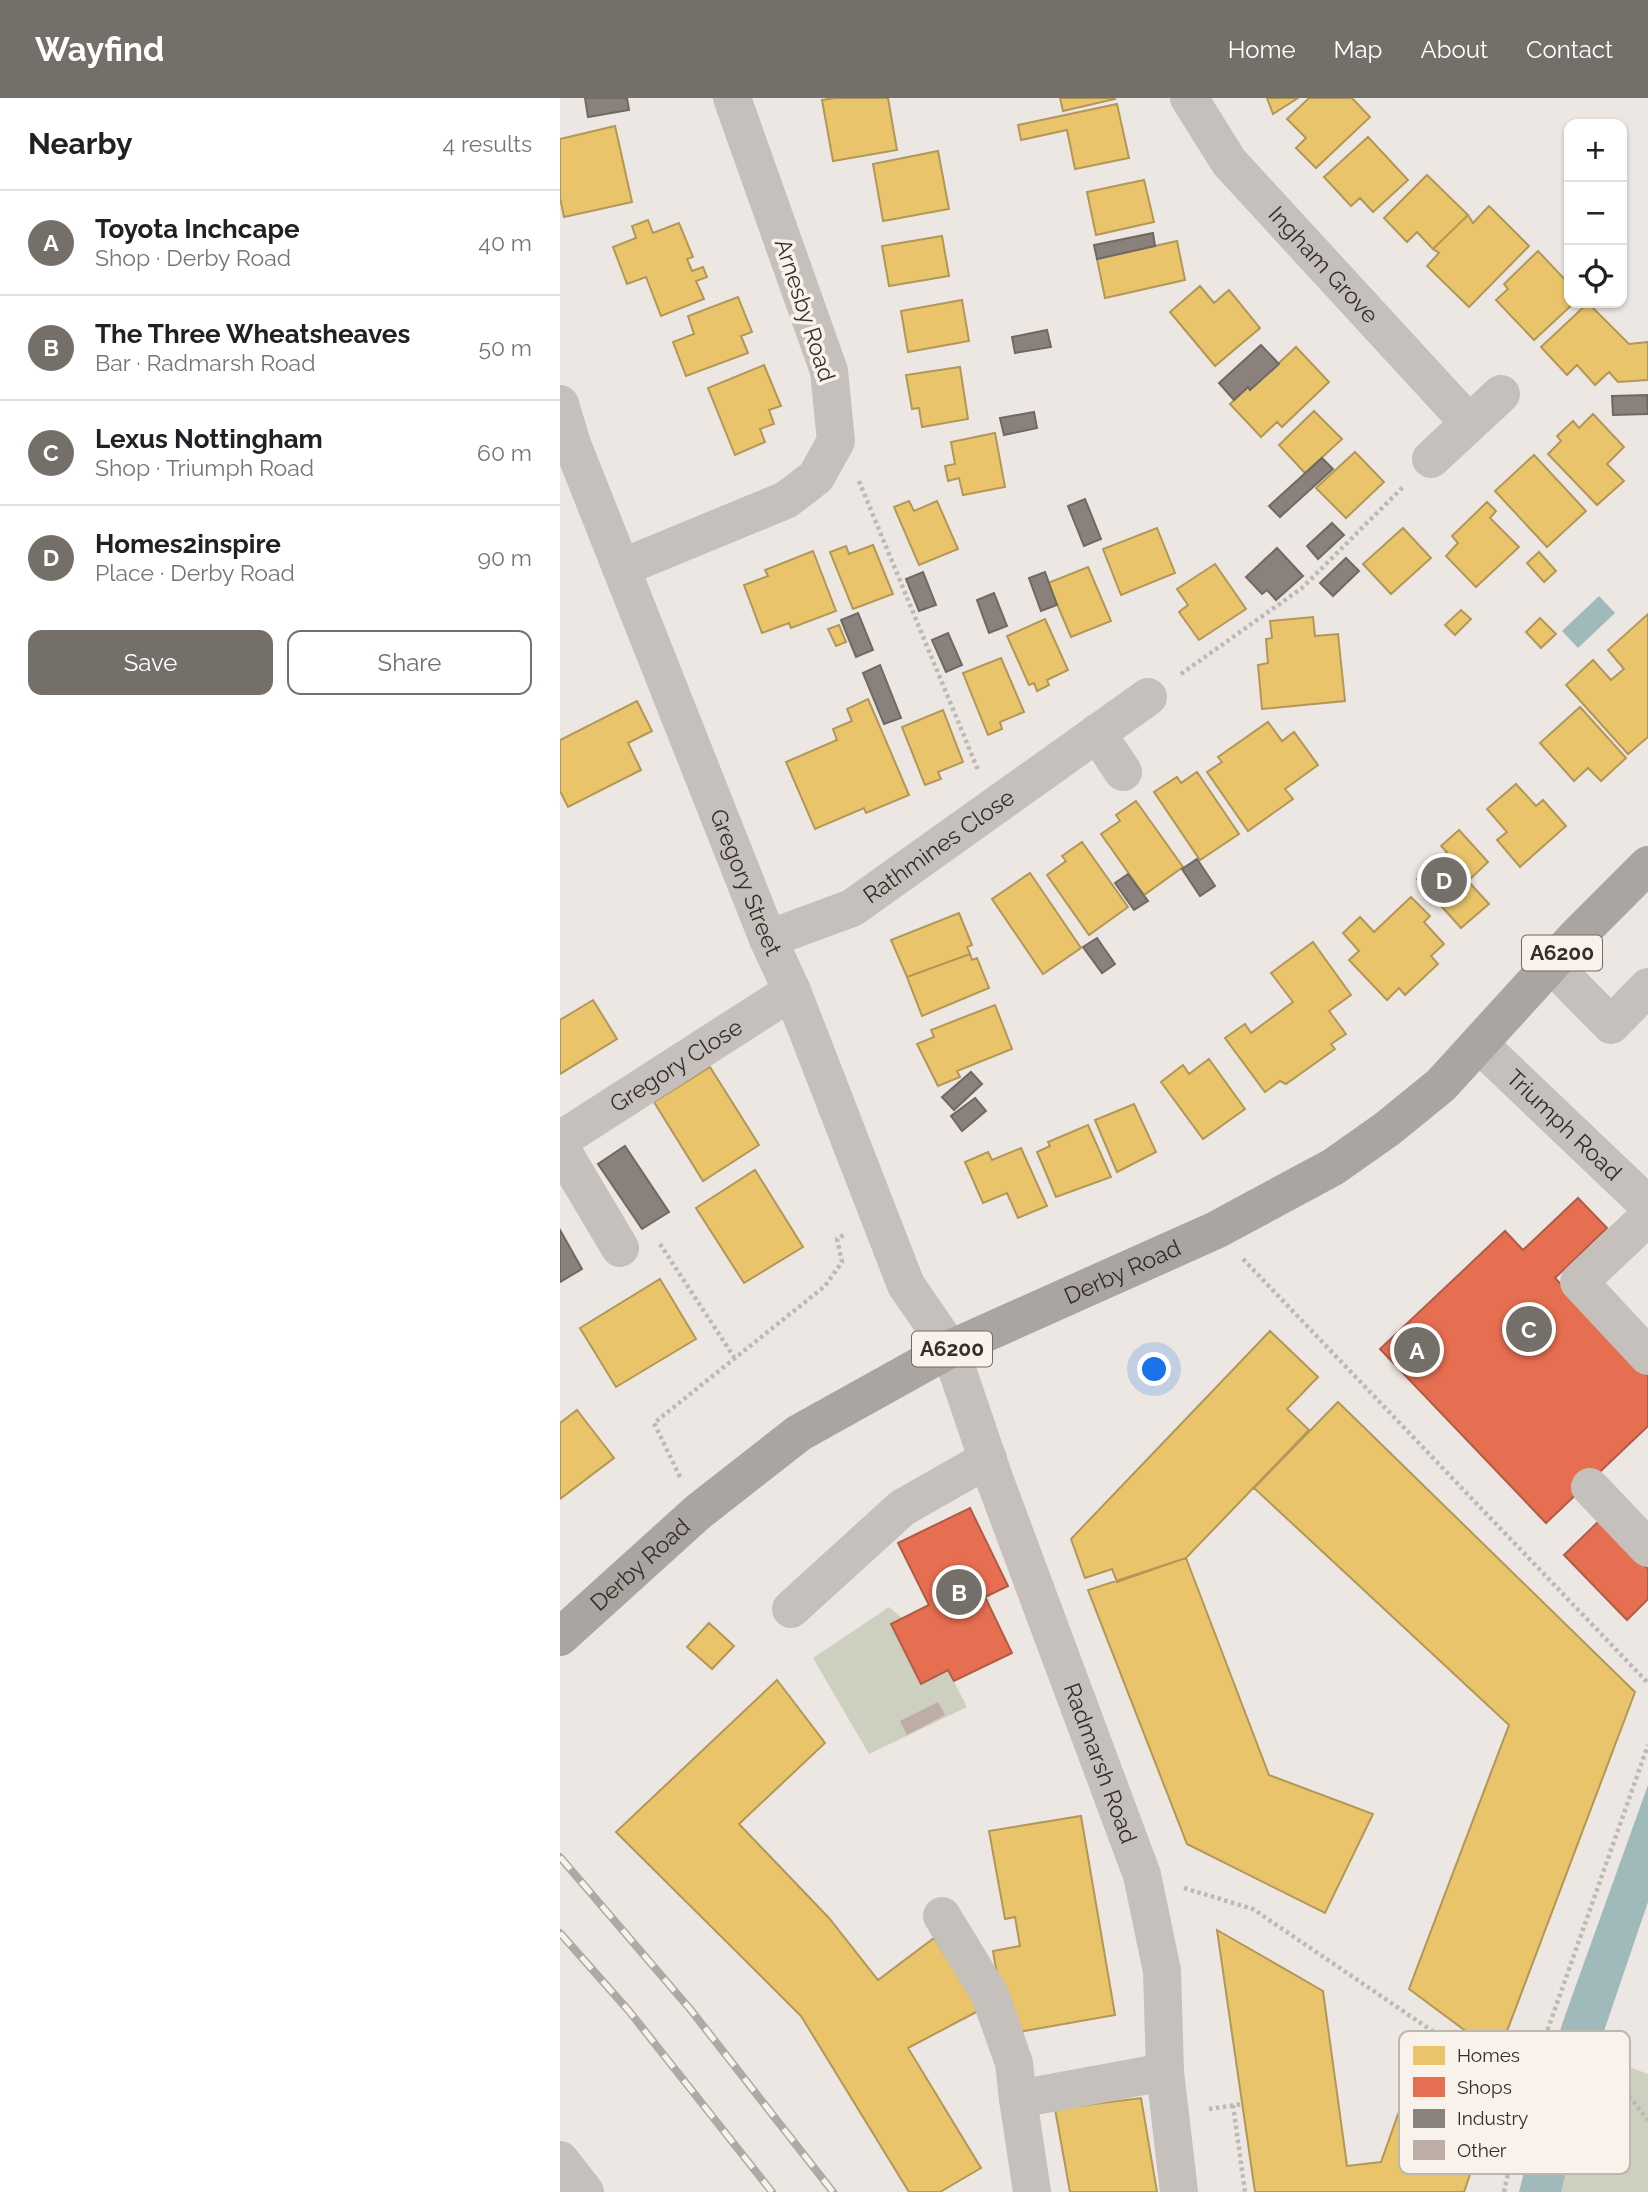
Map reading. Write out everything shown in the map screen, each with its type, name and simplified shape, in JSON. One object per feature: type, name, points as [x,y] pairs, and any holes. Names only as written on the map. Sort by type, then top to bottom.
[{"type":"main road","name":"Derby Road","points":[[560,1637],[698,1513],[790,1439],[849,1403],[950,1349],[1216,1230],[1355,1152],[1441,1086],[1551,964],[1648,865]]},
{"type":"street","name":"Arnesby Road","points":[[732,98],[829,371],[836,440]]},
{"type":"street","name":"Ingham Grove","points":[[1189,98],[1229,162],[1469,424]]},
{"type":"street","points":[[1431,459],[1501,394]]},
{"type":"street","name":"Gregory Street","points":[[560,404],[572,444],[768,939],[792,991],[877,1215],[906,1285],[950,1349]]},
{"type":"street","points":[[621,568],[786,500],[816,477],[836,440]]},
{"type":"street","name":"Rathmines Close","points":[[768,939],[852,908],[1148,697]]},
{"type":"street","points":[[1097,733],[1123,772]]},
{"type":"street","points":[[1551,964],[1611,1025],[1648,987]]},
{"type":"street","name":"Gregory Close","points":[[560,1140],[792,991]]},
{"type":"street","name":"Triumph Road","points":[[1480,1045],[1648,1205]]},
{"type":"street","points":[[560,1147],[620,1248]]},
{"type":"street","points":[[1648,1217],[1579,1282],[1648,1356]]},
{"type":"street","name":"Radmarsh Road","points":[[950,1349],[1142,1875],[1162,1971],[1165,2072],[1179,2192]]},
{"type":"street","points":[[791,1609],[902,1508],[988,1459]]},
{"type":"street","points":[[1590,1487],[1648,1548]]},
{"type":"street","points":[[942,1916],[990,1995],[1014,2063],[1032,2192]]},
{"type":"street","points":[[1018,2099],[1165,2072]]},
{"type":"street","points":[[560,2160],[585,2192]]},
{"type":"path","points":[[836,440],[854,470],[993,805]]},
{"type":"path","points":[[1148,697],[1301,588],[1431,459]]},
{"type":"path","points":[[665,1447],[654,1423],[825,1286],[842,1262],[837,1239],[877,1215]]},
{"type":"path","points":[[1216,1230],[1648,1683]]},
{"type":"path","points":[[620,1248],[652,1231],[734,1357]]},
{"type":"path","points":[[1546,2031],[1648,1745]]},
{"type":"path","points":[[1142,1875],[1253,1909],[1432,2031]]},
{"type":"path","points":[[1630,2097],[1648,2121]]},
{"type":"path","points":[[1233,2105],[1245,2192]]},
{"type":"path","points":[[1504,2192],[1508,2174]]},
{"type":"green space","points":[[889,1607],[902,1618],[891,1624],[920,1684],[948,1670],[967,1707],[869,1754],[813,1658]]},
{"type":"green space","points":[[1630,2067],[1648,2074],[1648,2192],[1561,2192],[1566,2174],[1630,2174]]},
{"type":"water","points":[[1599,596],[1615,613],[1578,648],[1562,631]]},
{"type":"water","points":[[1648,1785],[1648,1902],[1604,2031],[1560,2031]]},
{"type":"water","points":[[1524,2174],[1566,2174],[1561,2192],[1519,2192]]},
{"type":"building: Homes","points":[[888,98],[897,150],[833,161],[822,100]]},
{"type":"building: Homes","points":[[1060,98],[1114,98],[1115,99],[1063,111]]},
{"type":"building: Homes","points":[[1267,98],[1298,98],[1273,114]]},
{"type":"building: Homes","points":[[1309,98],[1352,98],[1370,117],[1316,168],[1296,148],[1306,138],[1287,119]]},
{"type":"building: Homes","points":[[1117,104],[1129,158],[1075,169],[1067,130],[1021,140],[1018,125]]},
{"type":"building: Homes","points":[[615,126],[632,202],[564,217],[560,198],[560,139]]},
{"type":"building: Homes","points":[[1368,137],[1408,180],[1373,212],[1360,198],[1351,206],[1324,177]]},
{"type":"building: Homes","points":[[938,151],[949,209],[883,221],[873,164]]},
{"type":"building: Homes","points":[[1427,175],[1468,215],[1433,249],[1417,232],[1407,242],[1384,218]]},
{"type":"building: Homes","points":[[1144,180],[1154,222],[1096,235],[1087,192]]},
{"type":"building: Homes","points":[[1489,206],[1529,246],[1469,307],[1427,266],[1439,253],[1433,249],[1468,215],[1473,223]]},
{"type":"building: Homes","points":[[648,220],[653,233],[679,223],[693,257],[687,259],[692,271],[703,267],[707,277],[696,281],[704,299],[661,316],[646,277],[627,284],[613,247],[636,238],[632,226]]},
{"type":"building: Homes","points":[[942,236],[949,276],[889,286],[882,246]]},
{"type":"building: Homes","points":[[1177,241],[1185,280],[1105,298],[1097,259]]},
{"type":"building: Homes","points":[[1538,251],[1564,279],[1564,308],[1569,308],[1534,340],[1496,300],[1508,289],[1504,284]]},
{"type":"building: Homes","points":[[1200,286],[1214,303],[1229,290],[1260,328],[1215,366],[1170,312]]},
{"type":"building: Homes","points":[[738,297],[752,332],[741,336],[748,353],[686,376],[673,342],[694,334],[688,316]]},
{"type":"building: Homes","points":[[962,300],[969,341],[908,352],[901,311]]},
{"type":"building: Homes","points":[[1583,308],[1593,308],[1629,344],[1648,342],[1648,380],[1618,382],[1609,372],[1595,385],[1577,365],[1567,375],[1541,347]]},
{"type":"building: Homes","points":[[1296,347],[1329,382],[1282,427],[1277,422],[1261,437],[1230,404],[1248,387],[1250,390]]},
{"type":"building: Homes","points":[[764,365],[781,406],[769,410],[774,424],[760,429],[765,442],[735,455],[708,388]]},
{"type":"building: Homes","points":[[960,367],[968,419],[922,427],[919,408],[912,409],[906,375]]},
{"type":"building: Homes","points":[[1314,411],[1342,439],[1305,473],[1279,445]]},
{"type":"building: Homes","points":[[1593,414],[1624,447],[1607,464],[1624,481],[1597,505],[1548,454],[1561,441],[1557,436],[1573,421],[1579,428]]},
{"type":"building: Homes","points":[[995,433],[1005,487],[963,495],[959,478],[948,481],[945,466],[955,464],[951,442]]},
{"type":"building: Homes","points":[[1355,452],[1384,482],[1346,518],[1316,488]]},
{"type":"building: Homes","points":[[1534,455],[1586,511],[1547,547],[1495,491]]},
{"type":"building: Homes","points":[[909,501],[914,511],[937,501],[958,549],[919,565],[894,507]]},
{"type":"building: Homes","points":[[1487,502],[1496,511],[1490,518],[1519,547],[1476,587],[1446,556],[1458,543],[1452,536]]},
{"type":"building: Homes","points":[[1157,528],[1175,573],[1121,595],[1103,549]]},
{"type":"building: Homes","points":[[1403,528],[1431,558],[1391,594],[1363,564]]},
{"type":"building: Homes","points":[[873,545],[893,594],[853,609],[830,552],[846,546],[849,554]]},
{"type":"building: Homes","points":[[813,551],[836,611],[791,628],[789,623],[762,633],[744,585],[768,576],[765,570]]},
{"type":"building: Homes","points":[[1539,552],[1556,571],[1544,582],[1527,563]]},
{"type":"building: Homes","points":[[1215,564],[1246,609],[1199,640],[1179,612],[1188,605],[1177,589]]},
{"type":"building: Homes","points":[[1088,567],[1111,621],[1071,637],[1048,583]]},
{"type":"building: Homes","points":[[1461,610],[1471,619],[1455,635],[1445,625]]},
{"type":"building: Homes","points":[[1648,614],[1648,737],[1628,754],[1566,685],[1593,660],[1611,680],[1624,669],[1608,650]]},
{"type":"building: Homes","points":[[1313,617],[1315,636],[1338,634],[1345,701],[1262,709],[1258,665],[1268,663],[1266,639],[1272,638],[1270,621]]},
{"type":"building: Homes","points":[[1540,618],[1556,634],[1541,648],[1526,632]]},
{"type":"building: Homes","points":[[1045,619],[1068,670],[1047,680],[1049,685],[1037,691],[1034,683],[1029,685],[1007,636]]},
{"type":"building: Homes","points":[[839,625],[846,642],[836,646],[828,629]]},
{"type":"building: Homes","points":[[1001,658],[1024,712],[1000,722],[1002,729],[988,735],[963,673]]},
{"type":"building: Homes","points":[[868,699],[909,795],[866,813],[864,808],[815,829],[786,762],[837,740],[833,729],[852,721],[847,709]]},
{"type":"building: Homes","points":[[637,701],[652,731],[628,743],[641,770],[568,807],[560,791],[560,740]]},
{"type":"building: Homes","points":[[1580,707],[1626,758],[1601,781],[1588,768],[1574,781],[1540,743]]},
{"type":"building: Homes","points":[[943,710],[963,762],[938,772],[941,779],[925,785],[902,727]]},
{"type":"building: Homes","points":[[1268,722],[1282,741],[1294,732],[1318,765],[1285,789],[1293,799],[1248,831],[1207,772],[1222,762],[1218,757]]},
{"type":"building: Homes","points":[[1197,772],[1239,834],[1200,860],[1154,792],[1177,777],[1181,783]]},
{"type":"building: Homes","points":[[1516,784],[1536,806],[1543,800],[1566,826],[1520,867],[1497,840],[1507,832],[1487,809]]},
{"type":"building: Homes","points":[[1136,801],[1183,867],[1144,895],[1101,834],[1120,821],[1116,815]]},
{"type":"building: Homes","points":[[1459,830],[1488,862],[1468,881],[1489,904],[1461,928],[1417,879],[1447,852],[1441,846]]},
{"type":"building: Homes","points":[[1082,842],[1128,907],[1089,935],[1047,875],[1066,861],[1062,856]]},
{"type":"building: Homes","points":[[1030,873],[1081,948],[1043,974],[992,899]]},
{"type":"building: Homes","points":[[1411,897],[1430,916],[1424,922],[1444,944],[1431,956],[1438,964],[1405,995],[1399,988],[1387,1000],[1349,960],[1359,951],[1343,933],[1360,917],[1374,932]]},
{"type":"building: Homes","points":[[959,913],[972,945],[967,947],[970,954],[907,977],[891,940]]},
{"type":"building: Homes","points":[[1313,942],[1351,995],[1329,1011],[1346,1034],[1331,1044],[1335,1049],[1286,1084],[1280,1081],[1265,1092],[1225,1038],[1245,1024],[1251,1033],[1293,1002],[1271,973]]},
{"type":"building: Homes","points":[[970,954],[972,960],[977,958],[989,988],[922,1016],[907,977]]},
{"type":"building: Homes","points":[[593,1000],[617,1039],[560,1074],[560,1020]]},
{"type":"building: Homes","points":[[995,1005],[1012,1049],[957,1071],[960,1077],[938,1086],[917,1044],[934,1037],[931,1030]]},
{"type":"building: Homes","points":[[1209,1059],[1245,1109],[1203,1139],[1161,1082],[1183,1065],[1189,1074]]},
{"type":"building: Homes","points":[[710,1067],[759,1145],[703,1181],[654,1102]]},
{"type":"building: Homes","points":[[1134,1104],[1156,1152],[1117,1172],[1095,1120]]},
{"type":"building: Homes","points":[[1088,1125],[1111,1177],[1056,1197],[1037,1152],[1050,1146],[1048,1142]]},
{"type":"building: Homes","points":[[1021,1148],[1047,1206],[1018,1218],[1007,1193],[983,1203],[965,1162],[988,1152],[992,1160]]},
{"type":"building: Homes","points":[[755,1170],[803,1247],[744,1283],[696,1208]]},
{"type":"building: Homes","points":[[660,1279],[696,1339],[616,1387],[580,1328]]},
{"type":"building: Homes","points":[[1270,1331],[1318,1377],[1287,1409],[1309,1430],[1186,1558],[1117,1582],[1112,1569],[1085,1578],[1071,1539]]},
{"type":"building: Homes","points":[[1338,1402],[1635,1692],[1507,2031],[1466,2031],[1409,1989],[1509,1725],[1254,1488]]},
{"type":"building: Homes","points":[[577,1410],[614,1458],[560,1499],[560,1423]]},
{"type":"building: Homes","points":[[1186,1558],[1269,1775],[1373,1814],[1325,1913],[1187,1844],[1088,1590]]},
{"type":"building: Homes","points":[[709,1623],[734,1646],[712,1669],[687,1647]]},
{"type":"building: Homes","points":[[777,1680],[825,1743],[739,1824],[829,1918],[878,1980],[934,1938],[980,2010],[908,2048],[981,2168],[940,2192],[909,2192],[801,2016],[616,1832]]},
{"type":"building: Homes","points":[[1081,1816],[1115,2015],[1007,2034],[993,1951],[1020,1946],[1015,1917],[1005,1919],[989,1831]]},
{"type":"building: Homes","points":[[1217,1930],[1323,1991],[1347,2166],[1381,2162],[1399,2112],[1399,2174],[1470,2174],[1464,2192],[1255,2192]]},
{"type":"building: Homes","points":[[1141,2098],[1157,2192],[1070,2192],[1055,2109]]},
{"type":"building: Shops","points":[[1578,1198],[1607,1228],[1555,1278],[1648,1376],[1648,1426],[1546,1523],[1380,1349],[1505,1231],[1523,1250]]},
{"type":"building: Shops","points":[[970,1508],[1008,1586],[985,1597],[1012,1653],[954,1681],[948,1670],[921,1684],[891,1624],[929,1605],[898,1543]]},
{"type":"building: Shops","points":[[1600,1520],[1648,1569],[1648,1599],[1627,1620],[1564,1555]]},
{"type":"building: Industry","points":[[585,98],[627,98],[629,110],[588,117]]},
{"type":"building: Industry","points":[[1153,233],[1155,246],[1097,259],[1094,245]]},
{"type":"building: Industry","points":[[1047,330],[1051,347],[1015,353],[1012,337]]},
{"type":"building: Industry","points":[[1261,345],[1279,364],[1250,390],[1248,387],[1234,400],[1219,383]]},
{"type":"building: Industry","points":[[1647,395],[1648,414],[1613,415],[1612,396]]},
{"type":"building: Industry","points":[[1034,412],[1037,428],[1004,435],[1000,418]]},
{"type":"building: Industry","points":[[1322,458],[1333,469],[1280,517],[1269,506]]},
{"type":"building: Industry","points":[[1085,499],[1101,539],[1084,546],[1068,506]]},
{"type":"building: Industry","points":[[1332,523],[1344,535],[1318,559],[1307,546]]},
{"type":"building: Industry","points":[[1277,548],[1303,576],[1276,600],[1267,590],[1262,594],[1246,577]]},
{"type":"building: Industry","points":[[1346,558],[1359,571],[1333,596],[1320,583]]},
{"type":"building: Industry","points":[[923,572],[936,605],[919,611],[906,579]]},
{"type":"building: Industry","points":[[1045,572],[1057,605],[1041,611],[1029,578]]},
{"type":"building: Industry","points":[[994,593],[1007,626],[989,633],[977,600]]},
{"type":"building: Industry","points":[[858,613],[873,650],[856,657],[841,620]]},
{"type":"building: Industry","points":[[948,633],[962,665],[946,672],[932,640]]},
{"type":"building: Industry","points":[[880,665],[901,718],[884,724],[863,673]]},
{"type":"building: Industry","points":[[1197,859],[1215,886],[1200,896],[1182,869]]},
{"type":"building: Industry","points":[[1128,874],[1148,901],[1134,910],[1115,883]]},
{"type":"building: Industry","points":[[1097,938],[1115,964],[1102,973],[1083,947]]},
{"type":"building: Industry","points":[[971,1072],[982,1084],[954,1110],[942,1097]]},
{"type":"building: Industry","points":[[975,1098],[986,1111],[962,1131],[951,1116]]},
{"type":"building: Industry","points":[[625,1146],[669,1212],[642,1229],[598,1164]]},
{"type":"building: Industry","points":[[560,1230],[582,1269],[560,1282]]},
{"type":"building: Other","points":[[938,1702],[945,1715],[907,1735],[900,1721]]},
{"type":"railway","points":[[560,1857],[690,2009],[833,2192]]},
{"type":"railway","points":[[560,1933],[629,2011],[772,2192]]},
{"type":"place","name":"Homes2inspire","points":[[1444,880]]},
{"type":"place","name":"Lexus Nottingham","points":[[1529,1329]]},
{"type":"place","name":"Toyota Inchcape","points":[[1417,1350]]},
{"type":"place","name":"The Three Wheatsheaves","points":[[959,1592]]}]
